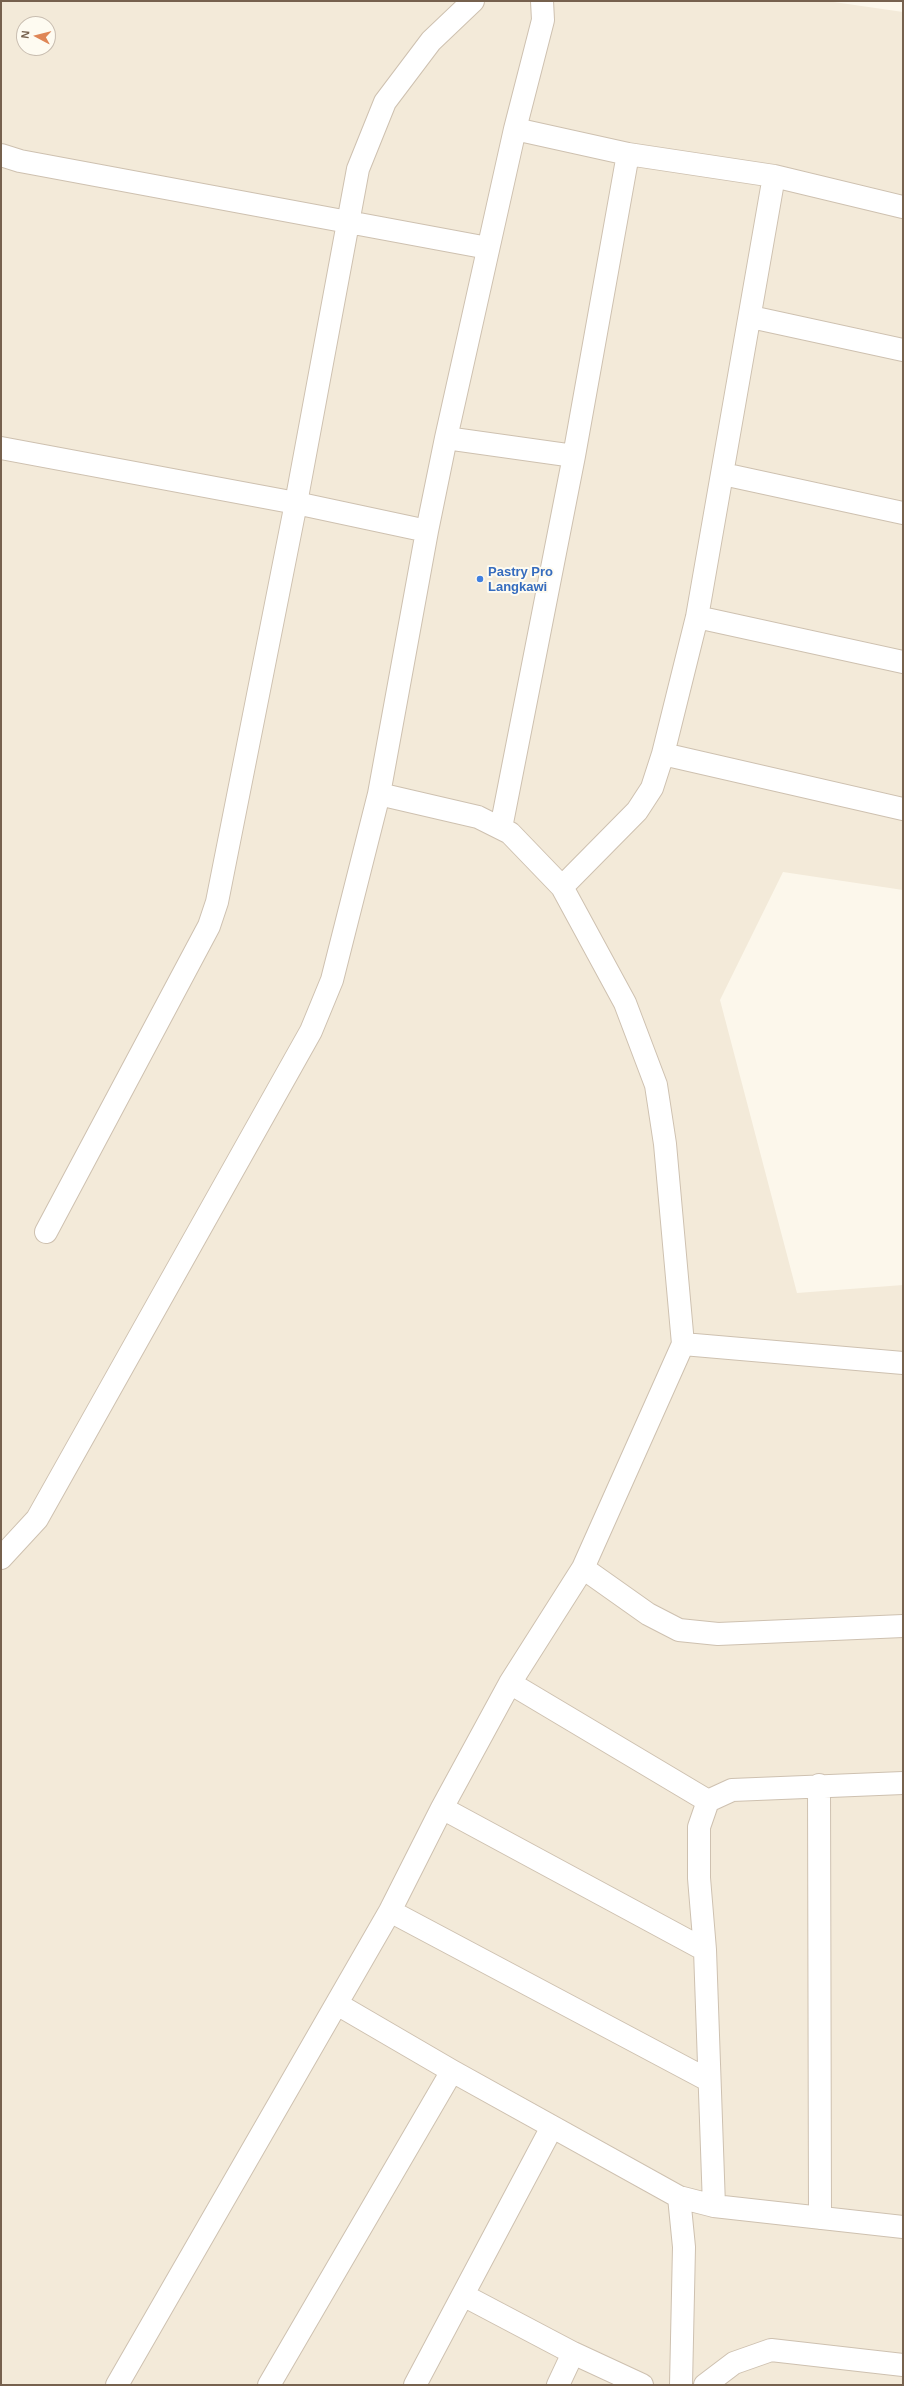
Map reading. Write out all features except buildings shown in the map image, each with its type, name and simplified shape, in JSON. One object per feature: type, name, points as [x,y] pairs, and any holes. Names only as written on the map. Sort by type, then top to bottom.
[{"type":"street","points":[[46,1232],[209,926],[216,902],[296,502],[358,169],[385,102],[431,41],[473,1]]},
{"type":"street","points":[[1,1558],[37,1519],[311,1031],[332,980],[379,794],[427,531],[446,438],[515,129],[543,20],[542,1]]},
{"type":"street","points":[[515,129],[628,154],[774,176],[903,207]]},
{"type":"street","points":[[501,828],[574,456],[628,154]]},
{"type":"street","points":[[1,155],[20,161],[488,248]]},
{"type":"street","points":[[562,887],[637,811],[652,788],[663,754],[697,617],[751,317],[774,176]]},
{"type":"street","points":[[751,317],[903,350]]},
{"type":"street","points":[[446,438],[574,456]]},
{"type":"street","points":[[1,448],[296,502],[427,531]]},
{"type":"street","points":[[723,474],[903,512]]},
{"type":"street","points":[[697,617],[903,662]]},
{"type":"street","points":[[663,754],[903,810]]},
{"type":"street","points":[[117,2385],[390,1911],[442,1808],[510,1683],[583,1568],[683,1344],[666,1144],[656,1085],[625,1003],[562,887],[510,833],[501,828],[478,817],[379,794]]},
{"type":"street","points":[[683,1344],[903,1363]]},
{"type":"street","points":[[583,1568],[648,1614],[680,1630],[718,1634],[903,1626]]},
{"type":"street","points":[[510,1683],[708,1801]]},
{"type":"street","points":[[714,2206],[708,2080],[705,1950],[699,1878],[699,1827],[708,1801],[732,1790],[819,1785],[903,1783]]},
{"type":"street","points":[[819,1785],[820,2218]]},
{"type":"street","points":[[442,1808],[705,1950]]},
{"type":"street","points":[[390,1911],[708,2080]]},
{"type":"street","points":[[337,2004],[452,2071],[679,2197],[714,2206],[903,2227]]},
{"type":"street","points":[[269,2385],[452,2071]]},
{"type":"street","points":[[415,2385],[552,2127]]},
{"type":"street","points":[[679,2197],[684,2247],[681,2385]]},
{"type":"street","points":[[463,2295],[573,2353],[642,2385]]},
{"type":"street","points":[[705,2385],[734,2363],[771,2350],[903,2364]]},
{"type":"street","points":[[558,2385],[573,2353]]},
{"type":"shaded area","points":[[1,1],[827,1],[903,12],[903,890],[783,872],[720,1000],[797,1293],[903,1285],[903,2385],[1,2385]]},
{"type":"place","name":"Pastry Pro Langkawi","points":[[480,579]]}]
